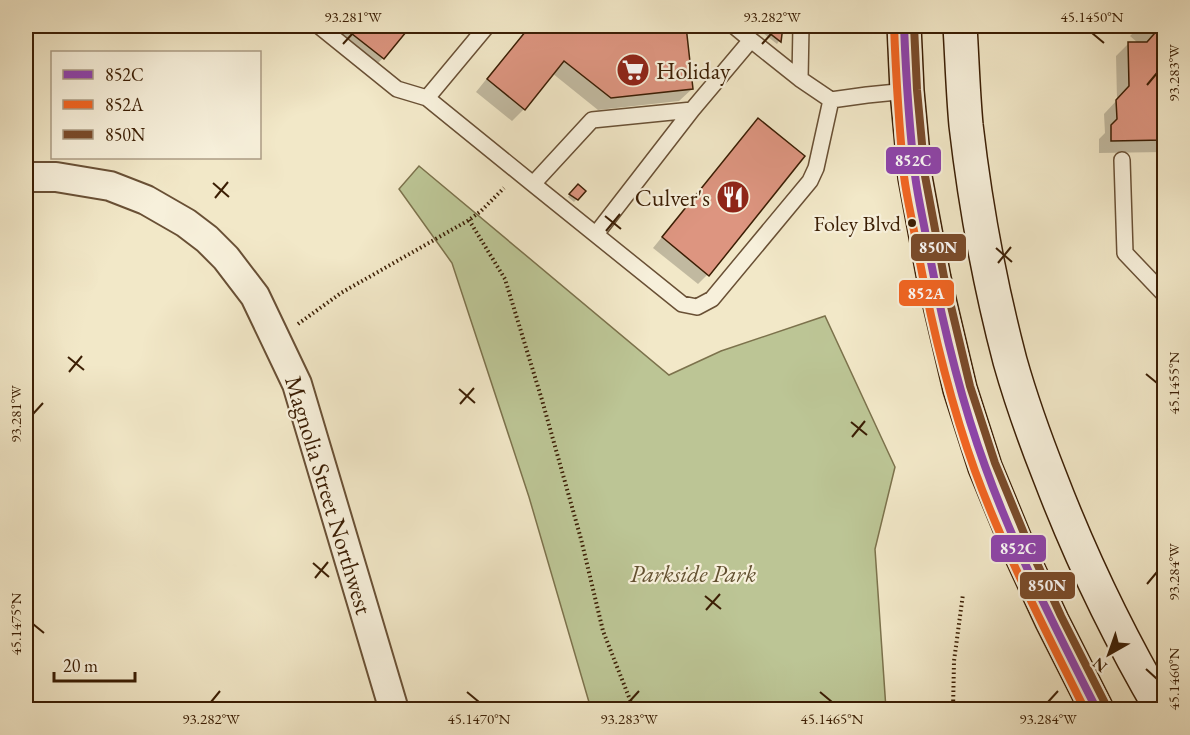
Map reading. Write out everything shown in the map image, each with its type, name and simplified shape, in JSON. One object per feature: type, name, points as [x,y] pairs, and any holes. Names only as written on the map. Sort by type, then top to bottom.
[{"type":"main road","points":[[904,26],[915,177],[934,279],[960,389],[985,467],[1020,552],[1097,710]]},
{"type":"main road","points":[[960,26],[966,125],[981,229],[1011,363],[1066,520],[1115,626],[1162,710]]},
{"type":"street","name":"Magnolia Street Northwest","points":[[26,177],[56,177],[110,186],[146,200],[186,223],[207,239],[226,258],[255,296],[297,384],[394,710]]},
{"type":"lane","points":[[319,26],[397,89],[427,98],[682,304],[697,307],[712,299],[810,181],[816,168],[831,100]]},
{"type":"lane","points":[[427,98],[486,26]]},
{"type":"lane","points":[[734,26],[800,79],[831,100],[907,91]]},
{"type":"lane","points":[[800,79],[801,26]]},
{"type":"lane","points":[[596,234],[692,110],[751,40]]},
{"type":"lane","points":[[533,184],[592,120],[692,110]]},
{"type":"lane","points":[[1122,160],[1125,253],[1164,294]]},
{"type":"path","points":[[276,340],[340,294],[469,220],[481,211],[518,171]]},
{"type":"path","points":[[469,220],[505,279],[582,539],[603,631],[634,710]]},
{"type":"path","points":[[953,710],[954,661],[963,594]]},
{"type":"green space","name":"Parkside Park","points":[[419,166],[669,375],[721,351],[825,316],[895,467],[875,549],[886,709],[591,709],[529,497],[452,263],[399,189]]},
{"type":"building","points":[[342,26],[411,26],[384,59]]},
{"type":"building","name":"Holiday","points":[[530,26],[686,26],[693,89],[611,98],[564,61],[525,110],[487,79]]},
{"type":"building","name":"Holiday","points":[[760,26],[783,26],[781,42]]},
{"type":"building","points":[[1145,26],[1164,26],[1164,140],[1111,141],[1111,125],[1117,119],[1116,100],[1129,86],[1128,42],[1147,42],[1154,34]]},
{"type":"building","name":"Culver's","points":[[758,118],[805,156],[709,276],[662,237]]},
{"type":"building","points":[[578,184],[586,191],[578,200],[569,194]]},
{"type":"transit line","name":"852A","points":[[894,26],[905,185],[928,304],[949,388],[975,471],[999,532],[1085,710]]},
{"type":"transit line","name":"852C","points":[[904,26],[909,120],[916,184],[939,302],[959,385],[985,466],[1010,528],[1037,590],[1097,710]]},
{"type":"transit line","name":"850N","points":[[914,26],[925,176],[944,277],[970,386],[995,463],[1030,548],[1106,705]]},
{"type":"place","name":"Holiday","points":[[633,70]]},
{"type":"place","name":"Culver's","points":[[733,197]]},
{"type":"place","name":"Foley Blvd","points":[[912,223]]}]
